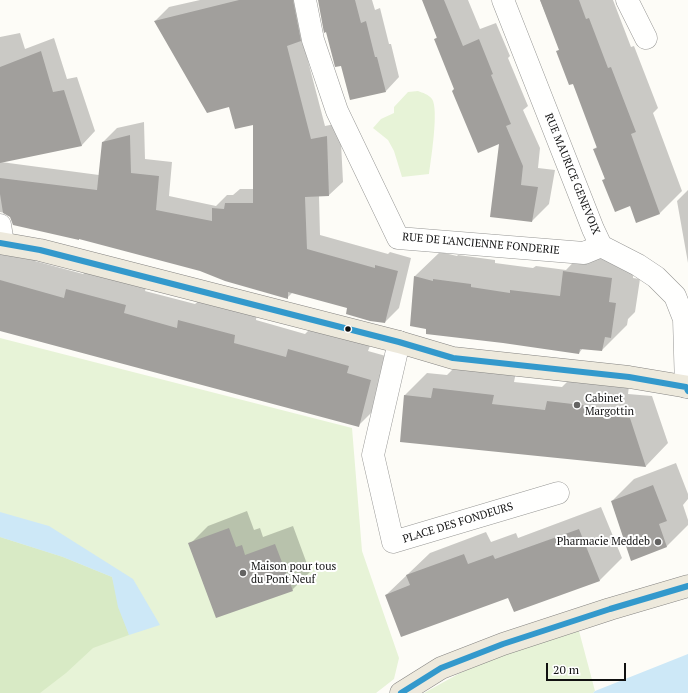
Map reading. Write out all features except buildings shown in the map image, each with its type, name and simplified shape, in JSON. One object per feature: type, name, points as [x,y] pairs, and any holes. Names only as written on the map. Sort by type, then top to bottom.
[{"type":"main road","points":[[1,237],[40,250],[399,342],[453,358],[629,377],[687,388]]},
{"type":"main road","points":[[401,693],[441,668],[503,644],[610,609],[688,586]]},
{"type":"street","name":"RUE DE L'ANCIENNE FONDERIE","points":[[305,0],[313,40],[337,111],[398,238],[584,253],[602,246]]},
{"type":"street","name":"RUE MAURICE GENEVOIX","points":[[503,0],[602,246],[638,265],[656,278],[675,296],[684,319],[687,388]]},
{"type":"street","points":[[627,0],[646,38]]},
{"type":"street","name":"PLACE DES FONDEURS","points":[[399,342],[372,455],[393,542],[558,493]]},
{"type":"green space","points":[[418,91],[429,96],[434,104],[435,123],[429,174],[402,177],[394,151],[388,140],[373,128],[381,119],[394,113],[394,107],[408,92]]},
{"type":"green space","points":[[0,338],[352,428],[362,551],[399,658],[394,679],[376,693],[0,693]]},
{"type":"green space","points":[[0,537],[63,557],[112,577],[129,635],[93,648],[66,673],[40,693],[0,693]]},
{"type":"green space","points":[[579,631],[595,691],[593,693],[424,693],[460,673],[510,652]]},
{"type":"water","points":[[0,512],[49,526],[133,579],[160,625],[129,635],[118,607],[112,577],[63,557],[0,537]]},
{"type":"water","points":[[688,654],[688,693],[593,693],[595,691]]},
{"type":"transit line","points":[[0,243],[40,250],[399,342],[453,358],[629,377],[686,387],[688,391]]},
{"type":"transit line","points":[[401,693],[441,668],[503,644],[610,609],[688,586]]},
{"type":"place","name":"Cabinet Margottin","points":[[577,405]]},
{"type":"place","name":"Pharmacie Meddeb","points":[[658,542]]},
{"type":"place","name":"Maison pour tous du Pont Neuf","points":[[243,573]]}]
